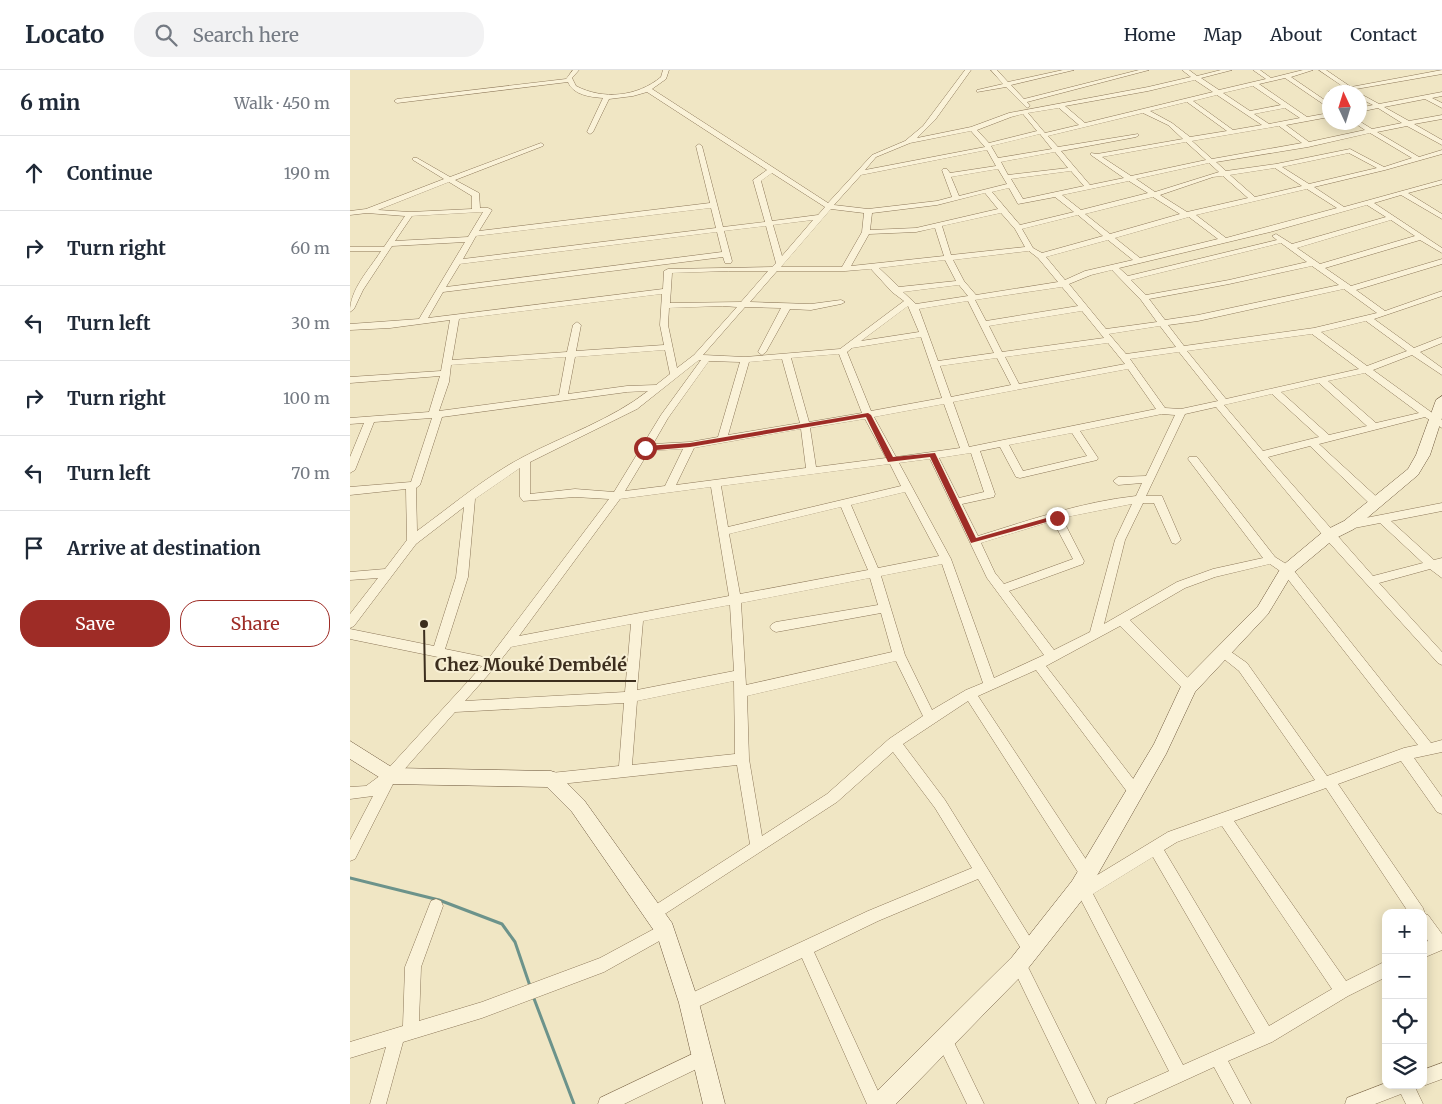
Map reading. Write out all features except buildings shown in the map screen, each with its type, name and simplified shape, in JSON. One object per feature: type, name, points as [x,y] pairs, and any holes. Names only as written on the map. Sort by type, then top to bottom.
[{"type":"street","points":[[397,101],[569,80],[576,70]]},
{"type":"street","points":[[569,80],[571,85],[579,91],[608,96],[646,89],[662,81],[666,76],[666,70]]},
{"type":"street","points":[[907,142],[918,133],[942,106],[968,70]]},
{"type":"street","points":[[994,70],[1022,101],[1043,133],[1089,188]]},
{"type":"street","points":[[979,90],[1071,70]]},
{"type":"street","points":[[1022,101],[1146,70]]},
{"type":"street","points":[[1185,70],[1268,126]]},
{"type":"street","points":[[350,793],[368,792],[390,776],[492,663],[617,496],[702,358],[743,305],[874,156],[907,142],[973,129],[1009,115],[1120,95],[1229,70]]},
{"type":"street","points":[[1256,70],[1271,80]]},
{"type":"street","points":[[1274,70],[1322,101]]},
{"type":"street","points":[[861,173],[938,159],[1310,70]]},
{"type":"street","points":[[1323,71],[1338,70]]},
{"type":"street","points":[[1422,70],[1442,81]]},
{"type":"street","points":[[1323,71],[1344,85]]},
{"type":"street","points":[[1367,88],[1442,72]]},
{"type":"street","points":[[1254,84],[1307,120]]},
{"type":"street","points":[[646,89],[829,207],[868,211],[937,203],[1011,185]]},
{"type":"street","points":[[1314,96],[1322,94]]},
{"type":"street","points":[[1367,108],[1442,94]]},
{"type":"street","points":[[1120,95],[1127,100]]},
{"type":"street","points":[[590,132],[608,96]]},
{"type":"street","points":[[1426,97],[1442,106]]},
{"type":"street","points":[[1188,100],[1232,132]]},
{"type":"street","points":[[1367,100],[1442,143]]},
{"type":"street","points":[[1061,106],[1083,125]]},
{"type":"street","points":[[1249,113],[1287,106]]},
{"type":"street","points":[[1143,110],[1170,124],[1252,198]]},
{"type":"street","points":[[1096,156],[1322,117]]},
{"type":"street","points":[[973,129],[988,147],[1021,202],[1210,162],[1334,140],[1369,130],[1442,117]]},
{"type":"street","points":[[1281,124],[1308,145]]},
{"type":"street","points":[[1369,130],[1418,159]]},
{"type":"street","points":[[948,175],[1058,150],[1136,135]]},
{"type":"street","points":[[1334,140],[1383,169]]},
{"type":"street","points":[[367,211],[541,145]]},
{"type":"street","points":[[699,146],[729,269]]},
{"type":"street","points":[[1080,146],[1188,214],[1224,240]]},
{"type":"street","points":[[1018,228],[1155,194],[1223,173],[1276,166],[1350,151]]},
{"type":"street","points":[[1041,256],[1188,214],[1383,169],[1442,152]]},
{"type":"street","points":[[415,159],[476,196],[476,210]]},
{"type":"street","points":[[938,159],[948,175],[956,198]]},
{"type":"street","points":[[1276,166],[1343,210]]},
{"type":"street","points":[[1006,177],[1074,169]]},
{"type":"street","points":[[772,170],[756,180],[769,223],[777,266]]},
{"type":"street","points":[[846,348],[911,305],[1063,284],[1088,273],[1267,230],[1404,194],[1442,182]]},
{"type":"street","points":[[987,191],[1018,228],[1030,249],[1041,256],[1124,357],[1162,411]]},
{"type":"street","points":[[1404,194],[1442,217]]},
{"type":"street","points":[[1057,195],[1078,214],[1138,260]]},
{"type":"street","points":[[1369,203],[1442,251]]},
{"type":"street","points":[[350,250],[472,237],[714,205]]},
{"type":"street","points":[[1432,211],[1442,208]]},
{"type":"street","points":[[350,213],[367,211],[410,214],[488,210],[421,322]]},
{"type":"street","points":[[866,232],[916,230],[1003,210]]},
{"type":"street","points":[[845,269],[866,232],[868,211]]},
{"type":"street","points":[[350,309],[354,290],[410,214]]},
{"type":"street","points":[[457,262],[821,217]]},
{"type":"street","points":[[1291,247],[1391,218]]},
{"type":"street","points":[[938,225],[946,258],[960,283],[972,298],[983,324],[1016,387]]},
{"type":"street","points":[[1267,230],[1384,314]]},
{"type":"street","points":[[1144,298],[1316,265],[1422,238]]},
{"type":"street","points":[[1127,279],[1282,240]]},
{"type":"street","points":[[674,374],[664,325],[668,271],[777,266],[845,269],[1030,249]]},
{"type":"street","points":[[440,290],[726,254]]},
{"type":"street","points":[[1103,332],[1198,318],[1348,288],[1442,261]]},
{"type":"street","points":[[873,266],[911,305],[924,334],[947,399],[990,494],[955,502]]},
{"type":"street","points":[[1114,267],[1144,298],[1260,455],[1328,536],[1442,660]]},
{"type":"street","points":[[895,290],[960,283]]},
{"type":"street","points":[[350,328],[421,322],[666,291]]},
{"type":"street","points":[[1124,357],[1314,331],[1384,314],[1442,294]]},
{"type":"street","points":[[665,306],[743,305],[811,307],[840,302]]},
{"type":"street","points":[[762,352],[787,306]]},
{"type":"street","points":[[983,324],[1083,308]]},
{"type":"street","points":[[350,491],[415,485],[436,415],[446,373],[455,317]]},
{"type":"street","points":[[1368,318],[1442,372]]},
{"type":"street","points":[[563,397],[577,325]]},
{"type":"street","points":[[1314,331],[1434,420]]},
{"type":"street","points":[[350,623],[412,541],[470,497],[526,460],[634,408],[674,374],[702,358],[744,360],[786,356],[846,348],[924,334]]},
{"type":"street","points":[[935,364],[1110,340]]},
{"type":"street","points":[[526,460],[525,497],[575,493],[617,496],[715,484],[970,450],[1162,411],[1181,412],[1365,370],[1442,340]]},
{"type":"street","points":[[447,362],[535,359],[572,353],[668,347]]},
{"type":"street","points":[[846,348],[868,415],[946,559],[990,685]]},
{"type":"street","points":[[786,356],[805,425],[811,470]]},
{"type":"street","points":[[722,439],[744,360]]},
{"type":"street","points":[[645,448],[690,445],[868,415],[1130,366]]},
{"type":"street","points":[[350,380],[446,373]]},
{"type":"street","points":[[1321,380],[1374,427]]},
{"type":"street","points":[[350,421],[436,415],[627,388],[657,388]]},
{"type":"street","points":[[1274,391],[1327,439]]},
{"type":"street","points":[[805,948],[878,1104],[1019,964],[1083,885],[1160,749],[1189,687],[1263,610],[1287,570],[1328,536],[1349,524],[1376,503],[1413,472],[1423,455],[1442,400]]},
{"type":"street","points":[[1095,634],[1120,540],[1181,412]]},
{"type":"street","points":[[350,470],[370,419]]},
{"type":"street","points":[[1260,455],[1374,427],[1434,420]]},
{"type":"street","points":[[1002,443],[1020,474],[1093,458],[1074,429]]},
{"type":"street","points":[[1311,442],[1376,503]]},
{"type":"street","points":[[669,489],[690,445]]},
{"type":"street","points":[[933,455],[991,575],[1052,657]]},
{"type":"street","points":[[1083,885],[1156,848],[1173,837],[1404,754],[1435,747],[1287,570],[1272,560],[1193,459]]},
{"type":"street","points":[[1118,481],[1150,479]]},
{"type":"street","points":[[715,484],[735,599],[740,675],[742,759],[757,847]]},
{"type":"street","points":[[410,486],[412,541]]},
{"type":"street","points":[[723,532],[906,488]]},
{"type":"street","points":[[438,652],[462,577],[470,497]]},
{"type":"street","points":[[974,541],[1057,518],[1141,499],[1158,499],[1176,540]]},
{"type":"street","points":[[845,504],[874,572],[899,655],[930,718]]},
{"type":"street","points":[[1349,524],[1442,508]]},
{"type":"street","points":[[1002,589],[1079,561],[1057,518]]},
{"type":"street","points":[[1383,519],[1442,574]]},
{"type":"street","points":[[506,643],[946,559]]},
{"type":"street","points":[[654,914],[832,798],[894,743],[930,718],[970,694],[1052,657],[1121,620],[1180,585],[1213,573],[1272,560]]},
{"type":"street","points":[[1370,581],[1442,562]]},
{"type":"street","points":[[350,576],[389,573]]},
{"type":"street","points":[[776,627],[885,608]]},
{"type":"street","points":[[625,771],[637,618]]},
{"type":"street","points":[[1121,620],[1189,687]]},
{"type":"street","points":[[350,634],[492,663]]},
{"type":"street","points":[[1223,652],[1242,668],[1327,782],[1415,909]]},
{"type":"street","points":[[740,692],[899,655]]},
{"type":"street","points":[[1038,664],[1136,793]]},
{"type":"street","points":[[452,707],[631,697],[740,675]]},
{"type":"street","points":[[970,694],[1083,885],[1180,1075]]},
{"type":"street","points":[[894,743],[940,804],[1030,950]]},
{"type":"street","points":[[350,749],[390,776],[551,779],[742,759]]},
{"type":"street","points":[[1404,754],[1442,808]]},
{"type":"street","points":[[350,854],[390,776]]},
{"type":"street","points":[[551,779],[578,806],[665,930],[688,1003],[714,1104]]},
{"type":"street","points":[[1225,819],[1343,990]]},
{"type":"street","points":[[1156,848],[1266,1036]]},
{"type":"street","points":[[688,1003],[874,916],[981,870]]},
{"type":"street","points":[[378,1104],[404,1034],[413,967],[436,906]]},
{"type":"street","points":[[1427,925],[1440,943],[1427,949]]},
{"type":"street","points":[[350,1050],[482,1010],[604,964],[665,930]]},
{"type":"street","points":[[1019,964],[1088,1104]]},
{"type":"street","points":[[1114,1104],[1266,1036],[1343,990],[1382,971]]},
{"type":"street","points":[[944,1040],[976,1104]]},
{"type":"street","points":[[606,1104],[703,1057]]},
{"type":"street","points":[[1218,1058],[1243,1104]]},
{"type":"street","points":[[1427,1077],[1442,1071]]},
{"type":"street","points":[[1354,1104],[1393,1089]]},
{"type":"street","points":[[1406,1089],[1415,1104]]},
{"type":"waterway","points":[[350,878],[439,900],[502,924],[515,942],[530,986]]},
{"type":"waterway","points":[[533,996],[574,1104]]},
{"type":"place","name":"Chez Mouké Dembélé","points":[[424,624]]},
{"type":"route","points":[[645,448],[690,445],[868,415],[891,460],[933,455],[974,541],[1057,518]]}]
